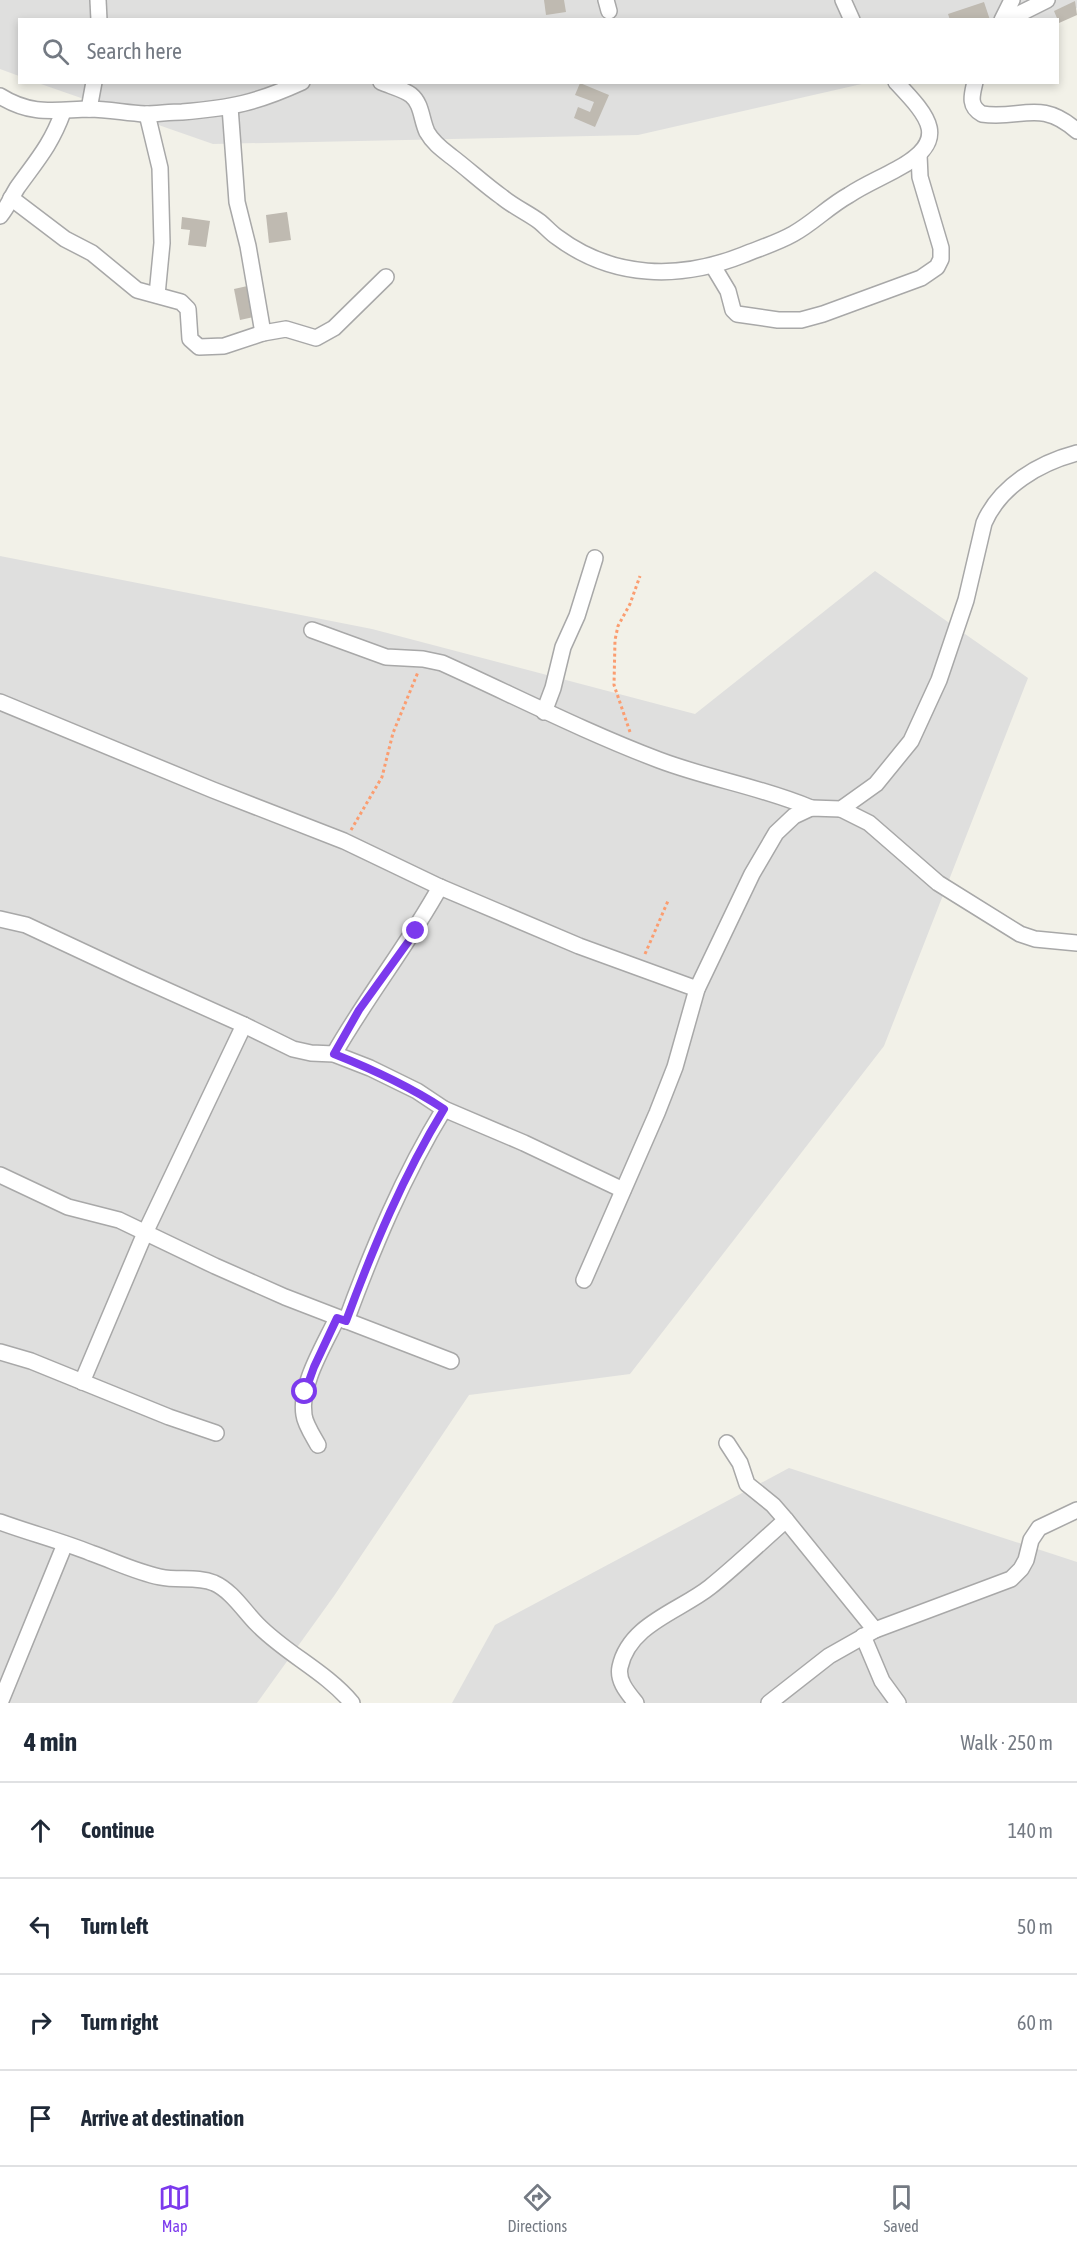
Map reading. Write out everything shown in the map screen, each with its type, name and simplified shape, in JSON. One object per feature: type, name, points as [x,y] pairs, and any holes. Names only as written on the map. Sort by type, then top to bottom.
[{"type":"street","points":[[98,0],[99,18]]},
{"type":"street","points":[[843,0],[851,18]]},
{"type":"street","points":[[1006,18],[1012,0]]},
{"type":"street","points":[[1009,18],[1047,0]]},
{"type":"street","points":[[89,109],[94,84]]},
{"type":"street","points":[[0,96],[14,105],[40,110],[63,112],[89,109],[147,114],[230,107],[263,99],[297,84]]},
{"type":"street","points":[[386,84],[410,94],[418,103],[427,131],[436,144],[503,199],[578,250],[596,259],[645,271],[674,273],[713,266],[792,235],[849,195],[908,163],[919,154],[927,145],[931,134],[928,123],[924,113],[898,84]]},
{"type":"street","points":[[974,84],[971,97],[972,104],[982,114],[990,116],[1040,112],[1065,121],[1077,131]]},
{"type":"street","points":[[230,107],[237,202],[248,246],[263,333]]},
{"type":"street","points":[[0,216],[41,158],[55,134],[63,112]]},
{"type":"street","points":[[147,114],[160,168],[162,243],[157,295]]},
{"type":"street","points":[[713,266],[722,279],[733,310],[737,314],[778,320],[801,320],[824,314],[921,278],[937,267],[941,260],[941,248],[920,177],[919,154]]},
{"type":"street","points":[[11,198],[66,238],[92,253],[137,290],[186,305],[190,339],[199,347],[224,346],[263,333],[286,329],[316,338],[325,334],[349,314],[386,277]]},
{"type":"street","points":[[841,809],[876,784],[912,741],[939,680],[966,600],[988,513],[1019,480],[1037,468],[1077,453]]},
{"type":"street","points":[[544,711],[553,688],[563,647],[577,616],[596,558]]},
{"type":"street","points":[[312,630],[386,657],[423,659],[442,663],[544,711],[641,752],[697,772],[772,792],[811,808],[841,809],[869,823],[938,883],[1020,934],[1035,939],[1077,943]]},
{"type":"street","points":[[0,702],[344,841],[440,888],[579,946],[697,989]]},
{"type":"street","points":[[584,1280],[657,1113],[675,1066],[697,989],[718,940],[776,833],[794,816],[811,808]]},
{"type":"street","points":[[334,1054],[359,1010],[416,931],[440,888]]},
{"type":"street","points":[[0,919],[26,925],[244,1024],[293,1049],[310,1053],[334,1054],[370,1068],[417,1091],[444,1109],[524,1143],[623,1190]]},
{"type":"street","points":[[82,1382],[145,1233],[244,1024]]},
{"type":"street","points":[[318,1444],[304,1416],[305,1392],[314,1367],[342,1320],[371,1252],[427,1138],[444,1109]]},
{"type":"street","points":[[0,1175],[68,1207],[119,1220],[215,1266],[342,1320],[451,1361]]},
{"type":"street","points":[[0,1352],[216,1433]]},
{"type":"street","points":[[727,1443],[740,1463],[747,1484],[773,1505],[786,1520],[869,1633],[882,1681],[898,1703]]},
{"type":"street","points":[[769,1703],[829,1656],[869,1633],[1011,1579],[1026,1560],[1031,1540],[1039,1528],[1077,1510]]},
{"type":"street","points":[[636,1703],[623,1687],[620,1677],[619,1668],[627,1648],[661,1616],[682,1606],[709,1587],[786,1520]]},
{"type":"street","points":[[0,1522],[162,1577],[198,1578],[215,1584],[228,1592],[258,1626],[331,1682],[352,1703]]},
{"type":"street","points":[[0,1703],[65,1544]]},
{"type":"path","points":[[640,576],[630,604],[618,626],[615,640],[614,685],[627,726],[641,752]]},
{"type":"path","points":[[344,841],[382,777],[393,733],[423,659]]},
{"type":"path","points":[[639,968],[668,901]]},
{"type":"shaded area","points":[[0,0],[1077,0],[1077,8],[1057,18],[18,18],[18,76],[0,69]]},
{"type":"shaded area","points":[[41,84],[862,84],[638,135],[213,144]]},
{"type":"shaded area","points":[[0,556],[372,629],[695,714],[875,571],[1028,678],[884,1046],[630,1374],[469,1395],[334,1596],[257,1703],[0,1703]]},
{"type":"shaded area","points":[[789,1468],[1077,1562],[1077,1703],[452,1703],[495,1625]]},
{"type":"building","points":[[544,0],[564,0],[566,12],[546,15]]},
{"type":"building","points":[[1075,1],[1077,15],[1059,23],[1059,18],[1054,11]]},
{"type":"building","points":[[984,2],[989,18],[949,18],[948,14]]},
{"type":"building","points":[[580,84],[582,84],[609,95],[595,127],[574,118],[578,107],[590,112],[594,102],[575,95]]},
{"type":"building","points":[[287,212],[291,240],[269,243],[266,215]]},
{"type":"building","points":[[182,217],[210,221],[206,247],[188,245],[190,230],[181,229]]},
{"type":"building","points":[[252,285],[258,316],[240,320],[234,289]]},
{"type":"route","points":[[305,1392],[337,1318],[346,1321],[371,1252],[409,1173],[444,1109],[417,1091],[370,1068],[334,1054],[359,1010],[416,931]]}]
